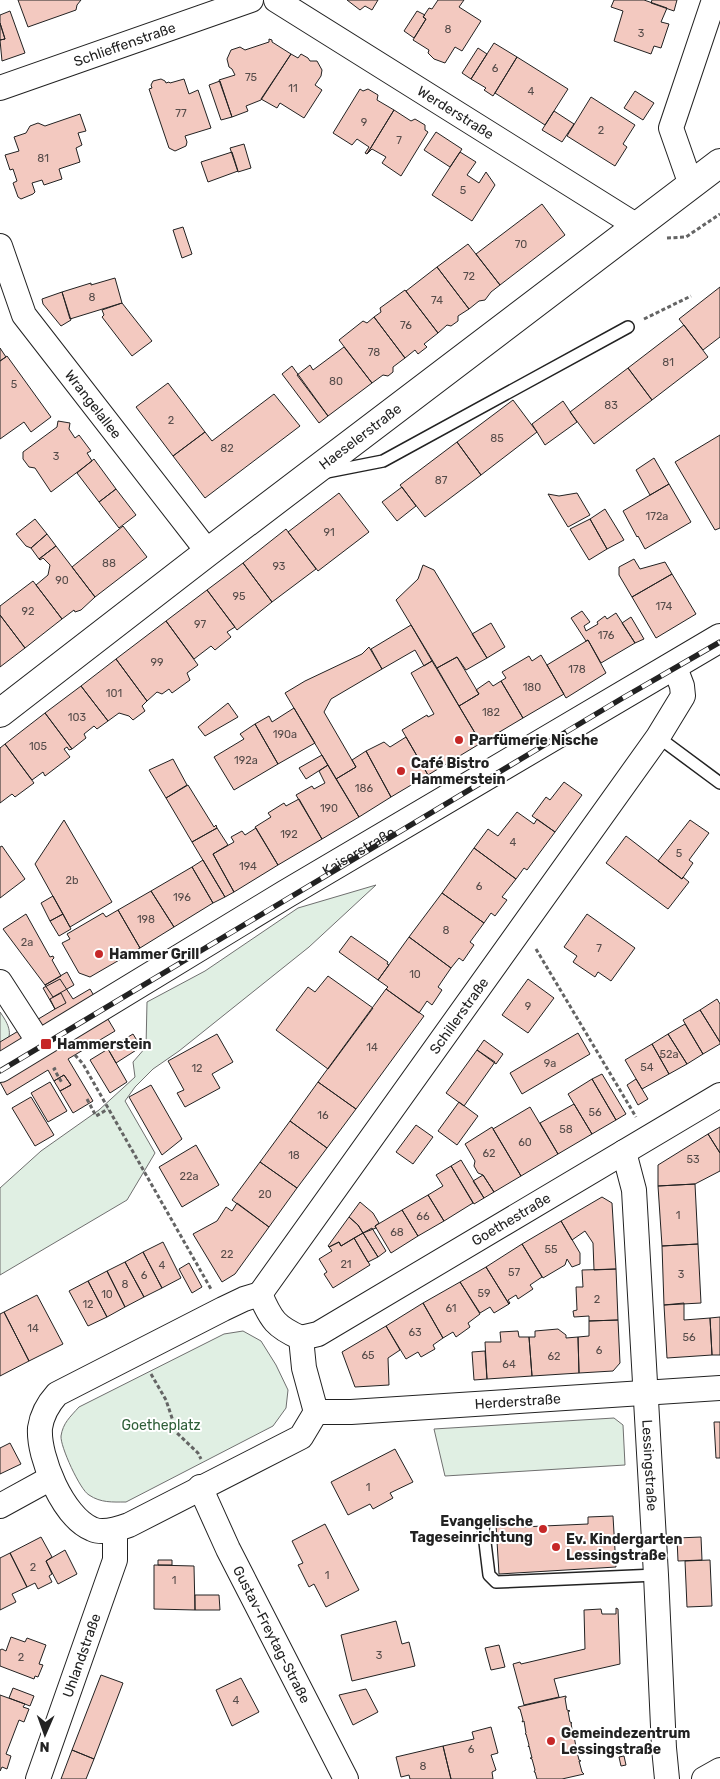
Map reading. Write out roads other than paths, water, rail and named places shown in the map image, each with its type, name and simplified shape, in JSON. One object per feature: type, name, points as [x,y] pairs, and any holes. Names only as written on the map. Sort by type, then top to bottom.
[{"type":"main road","name":"Haeselerstraße","points":[[0,713],[720,162]]},
{"type":"main road","name":"Kaiserstraße","points":[[0,1068],[286,894],[720,638]]},
{"type":"street","name":"Schlieffenstraße","points":[[0,88],[251,0]]},
{"type":"street","name":"Werderstraße","points":[[276,0],[637,226]]},
{"type":"street","points":[[691,185],[671,128],[714,0]]},
{"type":"street","name":"Wrangelallee","points":[[0,246],[24,315],[208,552]]},
{"type":"street","name":"Schillerstraße","points":[[260,1294],[658,737],[683,696],[682,686],[674,665]]},
{"type":"street","points":[[0,982],[40,1044]]},
{"type":"street","name":"Goethestraße","points":[[301,1338],[318,1334],[720,1095]]},
{"type":"street","name":"Lessingstraße","points":[[624,1152],[634,1190],[667,1779]]},
{"type":"street","points":[[260,1294],[268,1314],[278,1325],[283,1330],[301,1338],[304,1368],[316,1412],[301,1437],[129,1525],[115,1530],[93,1530],[80,1521],[62,1500],[51,1478],[41,1450],[40,1427],[46,1407],[57,1394],[223,1309],[260,1294]]},
{"type":"street","name":"Herderstraße","points":[[316,1412],[351,1412],[720,1388]]},
{"type":"street","points":[[0,1506],[51,1478]]},
{"type":"street","name":"Gustav-Freytag-Straße","points":[[206,1484],[228,1549],[346,1779]]},
{"type":"street","name":"Uhlandstraße","points":[[38,1779],[115,1560],[115,1530]]},
{"type":"street","points":[[704,1779],[720,1770]]},
{"type":"lane","points":[[310,475],[383,461],[628,327]]},
{"type":"lane","points":[[658,737],[720,783]]},
{"type":"lane","points":[[483,1526],[489,1575],[496,1582],[656,1575]]},
{"type":"railway","points":[[0,1071],[621,699],[720,642]]},
{"type":"place","name":"Parfümerie Nische","points":[[459,740]]},
{"type":"place","name":"Café Bistro Hammerstein","points":[[401,771]]},
{"type":"place","name":"Hammer Grill","points":[[99,954]]},
{"type":"place","name":"Hammerstein","points":[[46,1044]]},
{"type":"place","name":"Evangelische Tageseinrichtung","points":[[543,1529]]},
{"type":"place","name":"Ev. Kindergarten Lessingstraße","points":[[556,1547]]},
{"type":"place","name":"Gemeindezentrum Lessingstraße","points":[[551,1741]]},
{"type":"park label","name":"Goetheplatz","points":[[161,1425]]}]
